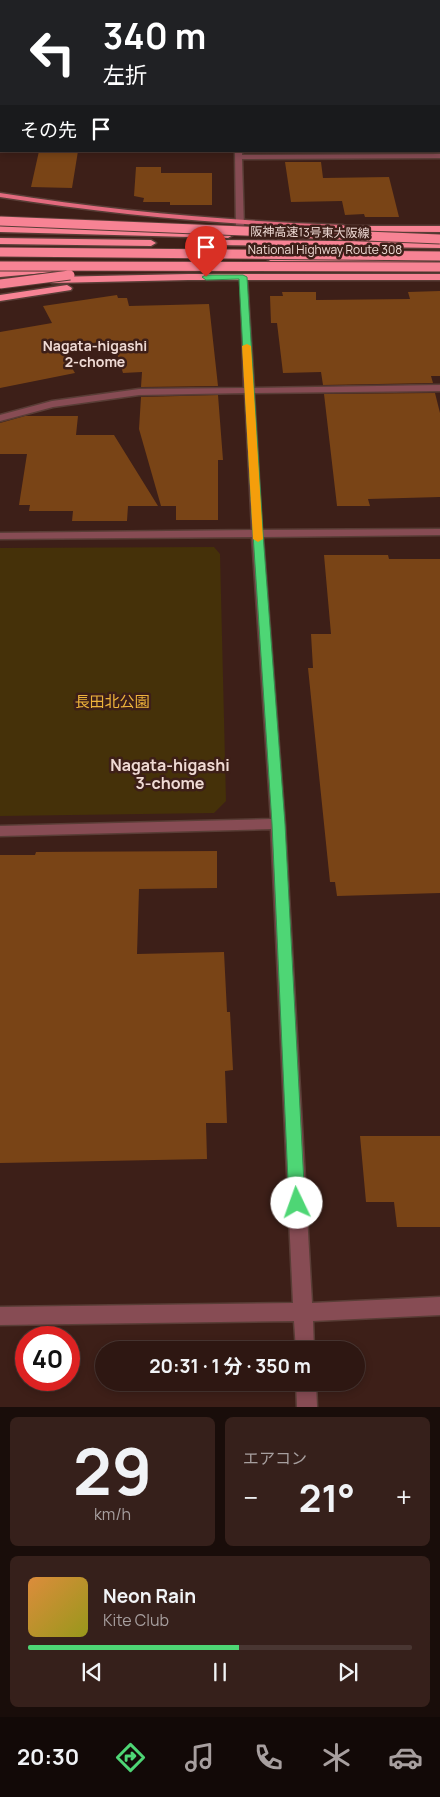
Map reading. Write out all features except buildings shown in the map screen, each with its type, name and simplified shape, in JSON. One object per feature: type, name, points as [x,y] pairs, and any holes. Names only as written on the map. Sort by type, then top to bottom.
[{"type":"highway","points":[[0,220],[152,228],[440,237]]},
{"type":"highway","points":[[36,229],[240,225],[440,229]]},
{"type":"highway","name":"National Highway Route 308","points":[[0,229],[241,235],[440,237]]},
{"type":"highway","name":"阪神高速13号東大阪線","points":[[0,241],[440,245]]},
{"type":"highway","name":"阪神高速13号東大阪線","points":[[0,252],[440,256]]},
{"type":"highway","name":"National Highway Route 308","points":[[0,274],[171,264],[440,261]]},
{"type":"highway","points":[[0,266],[440,267]]},
{"type":"highway","points":[[0,282],[95,273],[218,267]]},
{"type":"highway","points":[[0,282],[188,277],[440,277]]},
{"type":"highway","points":[[0,298],[46,290],[188,277]]},
{"type":"main road","points":[[0,195],[128,213],[240,225]]},
{"type":"street","points":[[240,225],[238,154],[440,156]]},
{"type":"street","points":[[243,277],[278,824],[305,1341]]},
{"type":"street","points":[[0,418],[52,404],[139,392],[249,389],[440,388]]},
{"type":"street","points":[[0,536],[440,532]]},
{"type":"street","points":[[0,831],[278,824]]},
{"type":"street","points":[[0,1316],[303,1312],[440,1306]]},
{"type":"street","points":[[306,1391],[307,1407]]},
{"type":"green space","name":"長田北公園","points":[[214,547],[220,554],[226,801],[214,813],[0,816],[0,548]]},
{"type":"slow traffic","points":[[247,346],[258,539]]},
{"type":"district","name":"Nagata-higashi 2-chome","points":[[95,354]]},
{"type":"district","name":"Nagata-higashi 3-chome","points":[[170,774]]},
{"type":"route","points":[[206,277],[243,277],[278,824],[297,1203]]}]
